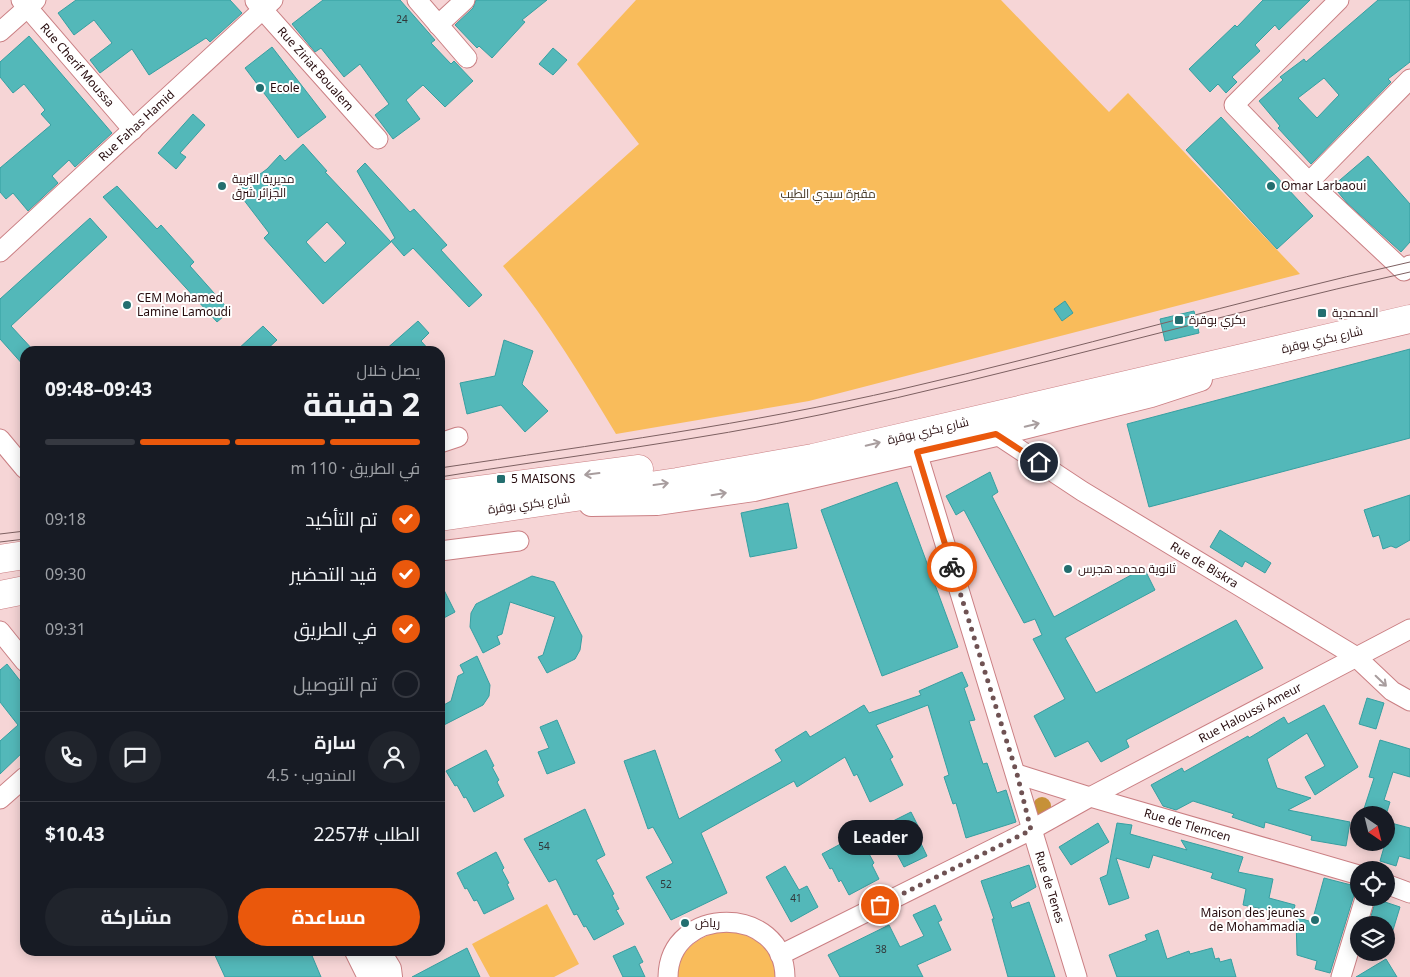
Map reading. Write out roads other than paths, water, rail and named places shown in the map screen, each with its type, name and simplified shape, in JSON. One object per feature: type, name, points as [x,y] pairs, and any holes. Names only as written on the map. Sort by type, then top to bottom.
[{"type":"highway","name":"شارع بكري بوقرة","points":[[445,495],[676,464],[828,436],[1410,302]]},
{"type":"highway","name":"شارع بكري بوقرة","points":[[445,516],[813,458],[1410,319]]},
{"type":"highway","points":[[0,559],[20,556]]},
{"type":"highway","points":[[0,582],[20,579]]},
{"type":"highway","points":[[0,595],[20,591]]},
{"type":"street","points":[[417,0],[466,58]]},
{"type":"street","points":[[438,25],[465,0]]},
{"type":"street","points":[[1339,0],[1234,105],[1309,182],[1407,268]]},
{"type":"street","points":[[0,32],[28,3]]},
{"type":"street","name":"Rue Cherif Moussa","points":[[28,3],[133,130]]},
{"type":"street","name":"Rue Fahas Hamid","points":[[4,241],[133,130],[263,3]]},
{"type":"street","name":"Rue Ziriat Boualem","points":[[263,3],[378,139]]},
{"type":"street","points":[[1309,182],[1410,79]]},
{"type":"street","points":[[514,506],[658,503],[754,489],[996,434],[1151,395],[1367,330]]},
{"type":"street","name":"Rue de Biskra","points":[[996,434],[1091,496],[1355,656],[1392,691],[1410,701]]},
{"type":"street","points":[[0,439],[19,452]]},
{"type":"street","name":"Rue de Tenes","points":[[917,452],[1017,774],[1031,830],[1077,977]]},
{"type":"street","points":[[445,551],[519,541]]},
{"type":"street","name":"Rue Haloussi Ameur","points":[[780,955],[1031,830],[1355,656],[1410,629]]},
{"type":"street","points":[[0,631],[20,656]]},
{"type":"street","name":"Rue de Tlemcen","points":[[1017,774],[1350,872]]},
{"type":"street","points":[[0,799],[20,781]]},
{"type":"street","points":[[1395,887],[1410,893]]},
{"type":"street","points":[[1341,977],[1363,906]]},
{"type":"street","points":[[668,977],[674,952],[685,937],[701,926],[718,921],[737,922],[755,928],[770,939],[780,955],[785,977]]},
{"type":"street","points":[[360,956],[370,977]]},
{"type":"street","points":[[381,956],[389,969],[390,977]]},
{"type":"tram line","points":[[445,467],[672,433],[845,402],[966,374],[1283,292],[1410,262]]},
{"type":"tram line","points":[[445,476],[680,440],[824,414],[897,398],[1410,272]]},
{"type":"tram line","points":[[0,534],[20,532]]},
{"type":"tram line","points":[[0,542],[20,540]]},
{"type":"place","name":"Ecole","points":[[260,88]]},
{"type":"place","name":"مديرية التربية الجزائر شرق","points":[[222,186]]},
{"type":"place","name":"Omar Larbaoui","points":[[1271,186]]},
{"type":"place","name":"CEM Mohamed Lamine Lamoudi","points":[[127,305]]},
{"type":"place","name":"المحمدية","points":[[1322,313]]},
{"type":"place","name":"بكري بوقرة","points":[[1179,320]]},
{"type":"place","name":"5 MAISONS","points":[[501,479]]},
{"type":"place","name":"ثانوية محمد هجرس","points":[[1068,569]]},
{"type":"place","name":"Leader","points":[[880,905]]},
{"type":"place","name":"Maison des jeunes de Mohammadia","points":[[1315,920]]},
{"type":"place","name":"رياض","points":[[685,923]]},
{"type":"park label","name":"مقبرة سيدي الطيب","points":[[828,194]]}]
